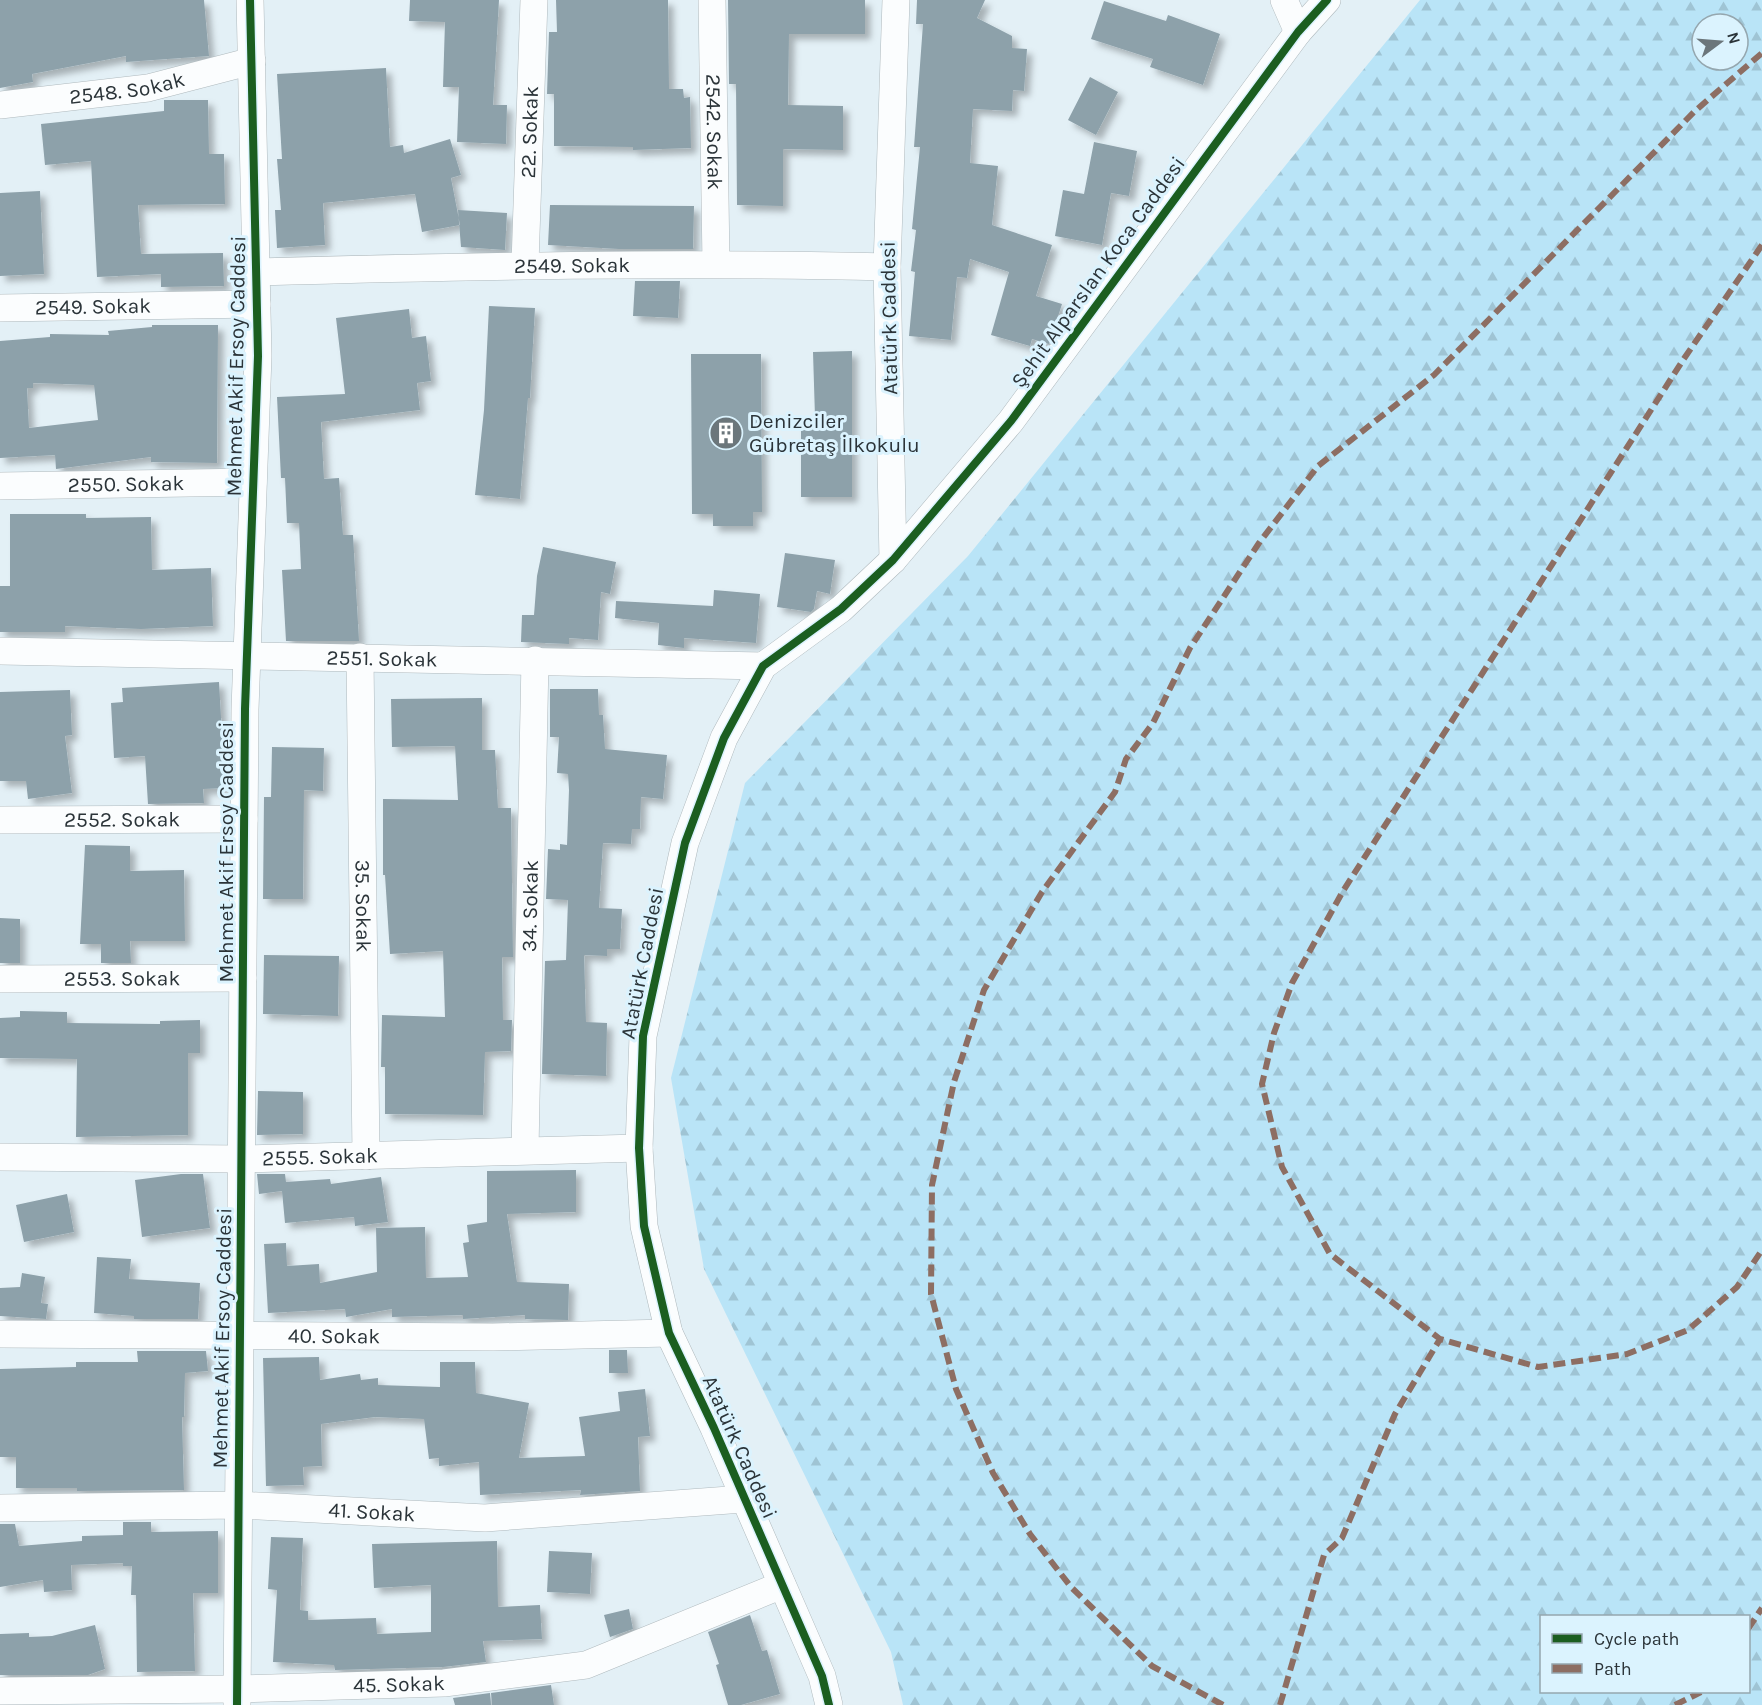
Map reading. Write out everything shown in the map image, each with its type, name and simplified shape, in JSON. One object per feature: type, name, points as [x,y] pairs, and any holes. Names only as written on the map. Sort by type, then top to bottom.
[{"type":"street","name":"Mehmet Akif Ersoy Caddesi","points":[[237,1697],[246,655],[257,304],[250,0]]},
{"type":"street","name":"22. Sokak","points":[[525,264],[534,0]]},
{"type":"street","name":"2542. Sokak","points":[[712,0],[716,263]]},
{"type":"street","name":"Atatürk Caddesi","points":[[823,1704],[822,1676],[714,1428],[669,1333],[644,1226],[639,1148],[643,1036],[685,843],[724,738],[763,666],[841,609],[893,560],[887,267],[897,0]]},
{"type":"street","points":[[1284,0],[1298,32]]},
{"type":"street","name":"Şehit Alparslan Koca Caddesi","points":[[893,560],[1011,421],[1298,32],[1327,0]]},
{"type":"street","name":"2548. Sokak","points":[[0,105],[148,88],[252,61]]},
{"type":"street","name":"2549. Sokak","points":[[257,272],[525,264],[716,263],[887,267]]},
{"type":"street","name":"2549. Sokak","points":[[0,308],[257,304]]},
{"type":"street","name":"2550. Sokak","points":[[0,486],[253,482]]},
{"type":"street","name":"2551. Sokak","points":[[0,651],[763,666]]},
{"type":"street","name":"35. Sokak","points":[[360,657],[366,1156]]},
{"type":"street","name":"34. Sokak","points":[[525,1150],[535,660]]},
{"type":"street","name":"2552. Sokak","points":[[0,820],[244,819]]},
{"type":"street","name":"2553. Sokak","points":[[0,979],[243,978]]},
{"type":"street","name":"2555. Sokak","points":[[0,1157],[242,1159],[639,1148]]},
{"type":"street","name":"40. Sokak","points":[[0,1334],[493,1337],[669,1333]]},
{"type":"street","name":"41. Sokak","points":[[0,1508],[238,1505],[485,1518],[743,1499]]},
{"type":"street","name":"45. Sokak","points":[[0,1691],[237,1697],[445,1694],[586,1665],[782,1585]]},
{"type":"green space","points":[[1420,0],[1762,0],[1762,1705],[903,1705],[891,1652],[704,1269],[671,1078],[745,783],[968,556]]},
{"type":"building","points":[[0,0],[204,0],[209,56],[126,62],[126,56],[32,74],[33,82],[0,88]]},
{"type":"building","points":[[410,0],[499,0],[493,105],[507,105],[506,144],[457,142],[459,87],[443,87],[445,22],[409,21]]},
{"type":"building","points":[[556,0],[668,0],[669,89],[683,89],[684,98],[690,97],[691,148],[633,150],[633,147],[554,146],[554,94],[547,94],[549,32],[557,32]]},
{"type":"building","points":[[728,0],[865,0],[865,34],[789,34],[788,105],[843,106],[843,150],[783,149],[783,206],[737,205],[736,84],[729,84]]},
{"type":"building","points":[[917,0],[985,0],[977,18],[1012,36],[1012,48],[1027,49],[1024,91],[1013,90],[1012,111],[973,109],[970,163],[998,166],[992,225],[1052,245],[1036,296],[1062,304],[1049,344],[1032,339],[1030,346],[991,335],[1009,272],[970,259],[967,278],[957,277],[951,340],[909,336],[915,272],[911,271],[916,230],[912,229],[920,147],[914,147],[923,24],[916,24]]},
{"type":"building","points":[[1104,1],[1166,21],[1168,15],[1220,34],[1203,85],[1150,67],[1153,59],[1091,39]]},
{"type":"building","points":[[386,68],[390,147],[403,145],[404,153],[450,139],[461,175],[451,178],[460,225],[422,232],[415,194],[323,203],[325,245],[277,248],[275,210],[281,210],[277,159],[282,159],[277,74]]},
{"type":"building","points":[[1090,77],[1118,92],[1096,135],[1068,120]]},
{"type":"building","points":[[164,100],[208,100],[209,154],[224,154],[225,204],[138,205],[141,254],[223,253],[224,286],[161,287],[161,274],[97,277],[91,161],[45,165],[41,124],[164,111]]},
{"type":"building","points":[[1094,142],[1137,151],[1129,196],[1111,193],[1102,245],[1055,236],[1063,190],[1084,194]]},
{"type":"building","points":[[40,191],[44,274],[0,276],[0,193]]},
{"type":"building","points":[[550,205],[694,206],[693,249],[619,249],[548,245]]},
{"type":"building","points":[[458,210],[507,213],[505,250],[461,247]]},
{"type":"building","points":[[635,281],[680,281],[678,318],[633,316]]},
{"type":"building","points":[[489,306],[535,308],[530,398],[528,398],[520,499],[475,495],[484,410]]},
{"type":"building","points":[[409,309],[412,338],[426,336],[431,381],[417,383],[420,410],[321,422],[324,479],[339,478],[343,535],[353,535],[359,641],[286,641],[282,570],[301,569],[299,523],[287,523],[285,478],[281,478],[277,397],[345,394],[336,318]]},
{"type":"building","points":[[152,325],[218,325],[217,463],[151,462],[151,457],[56,469],[55,455],[0,458],[0,341],[50,337],[50,334],[109,335],[108,331],[152,327]],"holes":[[[33,383],[94,385],[98,420],[29,428],[27,388],[33,388]]]},
{"type":"building","points":[[852,351],[852,497],[801,497],[801,417],[815,417],[813,352]]},
{"type":"building","name":"Denizciler Gübretaş İlkokulu","points":[[691,354],[761,354],[762,512],[753,512],[753,526],[713,526],[713,514],[692,514]]},
{"type":"building","points":[[10,514],[86,514],[86,518],[151,517],[152,570],[211,568],[213,626],[141,629],[65,626],[65,632],[0,632],[0,586],[10,586]]},
{"type":"building","points":[[543,547],[616,562],[610,594],[601,592],[598,640],[569,638],[569,644],[521,642],[522,615],[534,615],[537,576]]},
{"type":"building","points":[[785,553],[835,560],[830,594],[817,591],[814,609],[811,612],[777,607]]},
{"type":"building","points":[[714,590],[760,594],[756,643],[684,638],[684,648],[658,645],[659,623],[615,618],[616,601],[713,606]]},
{"type":"building","points":[[219,682],[225,788],[203,789],[204,803],[148,804],[145,756],[114,758],[111,703],[123,702],[122,688]]},
{"type":"building","points":[[550,689],[598,689],[599,715],[603,715],[605,749],[667,755],[663,799],[641,797],[640,829],[632,829],[631,844],[603,843],[599,908],[622,909],[620,949],[607,949],[607,956],[584,955],[586,1022],[607,1023],[606,1076],[542,1074],[545,961],[566,960],[568,900],[546,899],[548,849],[560,850],[560,844],[567,845],[569,790],[568,774],[557,773],[559,737],[550,737]]},
{"type":"building","points":[[70,690],[72,735],[65,736],[72,793],[28,799],[26,781],[0,781],[0,692]]},
{"type":"building","points":[[482,698],[482,750],[495,750],[498,808],[511,808],[513,957],[502,957],[503,1020],[512,1020],[511,1051],[485,1052],[483,1115],[385,1114],[385,1067],[381,1067],[382,1015],[445,1017],[443,951],[390,954],[385,875],[383,875],[383,799],[458,800],[455,746],[392,747],[391,699]]},
{"type":"building","points":[[272,747],[324,748],[323,791],[304,790],[303,899],[263,899],[264,797],[271,797]]},
{"type":"building","points":[[85,845],[130,846],[130,871],[184,870],[185,941],[130,941],[131,963],[101,963],[101,944],[80,944]]},
{"type":"building","points":[[0,918],[20,919],[20,963],[0,963]]},
{"type":"building","points":[[264,955],[339,956],[338,1016],[263,1014]]},
{"type":"building","points":[[20,1011],[67,1012],[67,1023],[160,1024],[160,1021],[200,1020],[200,1053],[188,1053],[188,1135],[76,1137],[77,1059],[0,1058],[0,1018],[20,1017]]},
{"type":"building","points":[[258,1091],[303,1092],[303,1134],[257,1135]]},
{"type":"building","points":[[576,1170],[576,1212],[507,1214],[517,1282],[569,1284],[568,1320],[525,1319],[525,1315],[463,1319],[463,1315],[392,1317],[392,1309],[346,1317],[345,1309],[268,1313],[264,1244],[286,1243],[287,1266],[319,1264],[320,1283],[377,1272],[376,1228],[425,1227],[426,1278],[468,1277],[463,1243],[469,1242],[467,1225],[487,1222],[487,1171]]},
{"type":"building","points":[[181,1174],[203,1174],[210,1228],[142,1237],[135,1180]]},
{"type":"building","points":[[257,1174],[285,1174],[286,1182],[330,1179],[331,1184],[381,1177],[388,1222],[355,1226],[354,1217],[285,1223],[282,1191],[259,1194]]},
{"type":"building","points":[[67,1194],[74,1232],[24,1242],[16,1205]]},
{"type":"building","points":[[97,1257],[131,1259],[129,1279],[200,1283],[198,1319],[134,1319],[134,1316],[94,1313]]},
{"type":"building","points":[[22,1273],[45,1277],[41,1303],[48,1304],[46,1319],[0,1316],[0,1288],[20,1287]]},
{"type":"building","points":[[609,1350],[627,1350],[628,1373],[609,1373]]},
{"type":"building","points":[[137,1351],[206,1351],[208,1371],[185,1373],[184,1417],[182,1417],[184,1490],[77,1491],[77,1488],[16,1488],[16,1457],[0,1457],[0,1369],[76,1367],[76,1362],[138,1362]]},
{"type":"building","points":[[319,1357],[320,1380],[360,1374],[361,1380],[378,1378],[378,1385],[440,1387],[440,1362],[475,1362],[476,1393],[529,1403],[519,1458],[585,1456],[579,1417],[620,1411],[618,1392],[645,1389],[650,1436],[638,1437],[640,1491],[580,1495],[581,1490],[480,1495],[479,1462],[439,1466],[439,1458],[429,1459],[424,1419],[375,1417],[321,1424],[322,1466],[303,1467],[304,1485],[266,1486],[263,1358]]},
{"type":"building","points":[[123,1522],[151,1522],[151,1532],[218,1531],[218,1593],[193,1593],[195,1671],[137,1672],[136,1595],[131,1595],[132,1566],[123,1566],[123,1563],[71,1565],[72,1590],[44,1592],[43,1580],[0,1587],[0,1524],[15,1524],[19,1546],[82,1541],[82,1536],[123,1535]]},
{"type":"building","points":[[271,1537],[303,1538],[300,1610],[308,1611],[308,1620],[376,1618],[377,1634],[431,1632],[431,1585],[374,1588],[372,1544],[497,1541],[498,1607],[540,1605],[542,1639],[483,1641],[486,1662],[443,1667],[335,1670],[334,1665],[273,1662],[277,1590],[268,1589]]},
{"type":"building","points":[[549,1551],[592,1553],[590,1594],[547,1592]]},
{"type":"building","points":[[629,1609],[633,1629],[610,1637],[604,1615]]},
{"type":"building","points":[[750,1615],[762,1651],[767,1650],[780,1694],[741,1705],[728,1705],[716,1665],[719,1664],[708,1632]]},
{"type":"building","points":[[95,1625],[105,1669],[88,1675],[0,1675],[0,1634],[29,1633],[29,1637],[52,1636]]},
{"type":"building","points":[[551,1685],[554,1705],[492,1705],[491,1693]]},
{"type":"building","points":[[490,1693],[491,1705],[455,1705],[453,1698]]},
{"type":"marked path","points":[[1223,1705],[1152,1666],[1071,1587],[1030,1534],[993,1473],[956,1389],[931,1294],[932,1185],[954,1082],[984,990],[1042,892],[1115,792],[1126,759],[1153,723],[1190,648],[1259,543],[1318,466],[1434,375],[1695,111],[1762,53]]},
{"type":"marked path","points":[[1762,245],[1683,360],[1343,891],[1292,983],[1274,1033],[1262,1084],[1282,1167],[1330,1254],[1440,1339],[1538,1367],[1627,1354],[1688,1330],[1737,1287],[1762,1250]]},
{"type":"marked path","points":[[1280,1705],[1324,1555],[1342,1538],[1395,1414],[1440,1339]]},
{"type":"marked path","points":[[1750,1626],[1762,1608]]},
{"type":"marked path","points":[[1675,1705],[1699,1693]]},
{"type":"cycle path","points":[[237,1705],[245,709],[258,356],[250,0]]},
{"type":"cycle path","points":[[829,1705],[822,1676],[714,1428],[669,1333],[644,1226],[639,1148],[643,1036],[685,843],[724,738],[763,666],[841,609],[893,560],[1011,421],[1298,32],[1327,0]]},
{"type":"place","name":"Denizciler Gübretaş İlkokulu","points":[[726,433]]}]
